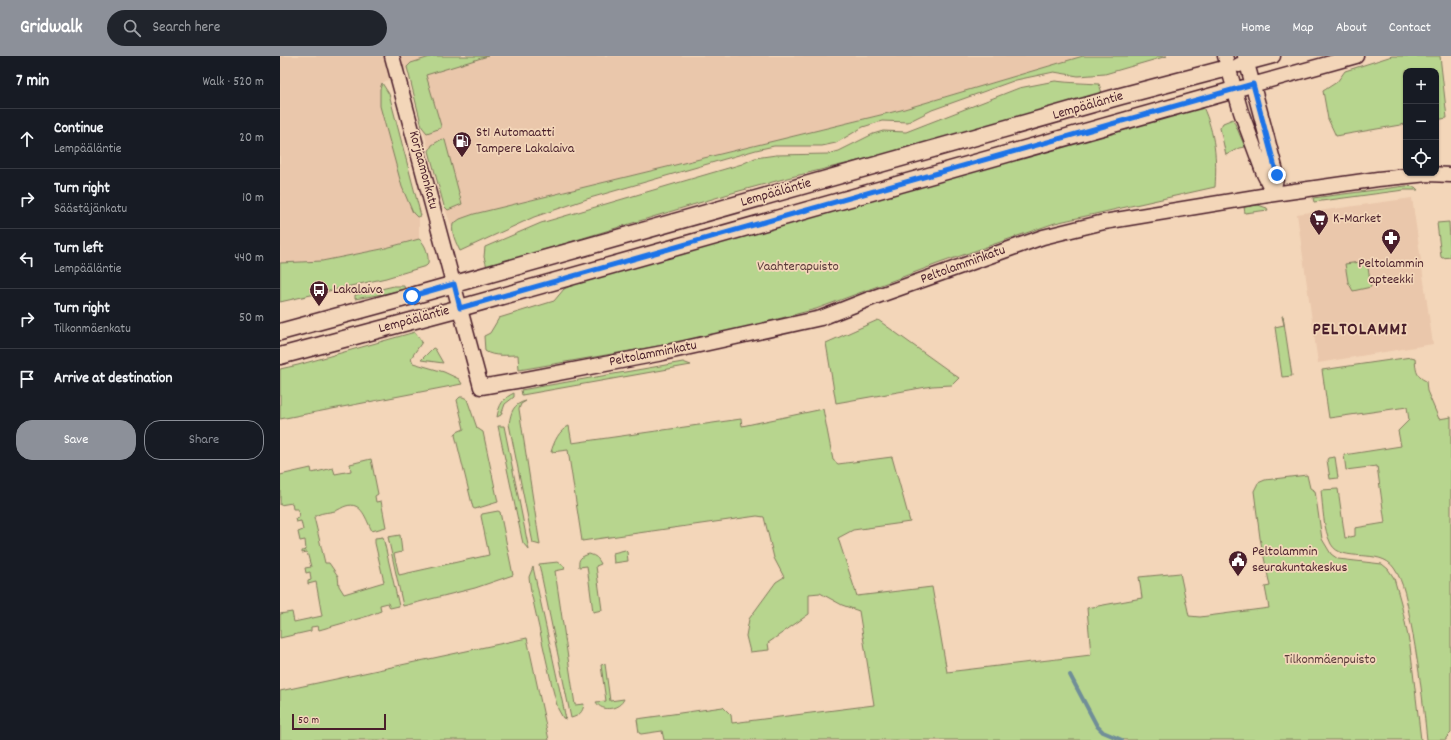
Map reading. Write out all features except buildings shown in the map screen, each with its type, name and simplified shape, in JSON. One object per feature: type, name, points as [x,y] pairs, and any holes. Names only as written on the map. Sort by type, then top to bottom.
[{"type":"main road","name":"Lempääläntie","points":[[280,332],[1121,96],[1227,62]]},
{"type":"main road","name":"Lempääläntie","points":[[280,356],[460,308],[1234,90]]},
{"type":"street","name":"Korjaamonkatu","points":[[392,56],[481,387]]},
{"type":"street","name":"Lempääläntie","points":[[1227,62],[1273,56]]},
{"type":"street","name":"Lempääläntie","points":[[1234,90],[1356,56]]},
{"type":"street","points":[[1246,59],[1277,175],[1274,192]]},
{"type":"street","points":[[1227,62],[1234,90],[1264,174],[1274,192]]},
{"type":"street","name":"Peltolamminkatu","points":[[481,387],[663,353],[821,318],[872,298],[1050,235],[1104,222],[1274,192],[1421,174],[1451,175]]},
{"type":"shaded area","points":[[280,56],[1083,56],[901,110],[474,214],[456,221],[452,227],[444,206],[407,69],[382,83],[389,94],[421,216],[419,217],[419,239],[382,249],[322,261],[280,263]]},
{"type":"shaded area","points":[[1412,198],[1433,344],[1318,363],[1297,214]]},
{"type":"green space","points":[[433,56],[488,56],[426,75],[441,126],[441,128],[427,133],[422,127],[407,67],[411,63]]},
{"type":"green space","points":[[1083,56],[1167,56],[1105,74],[1078,76],[1054,72],[1016,80],[932,110],[908,122],[882,121],[863,127],[836,143],[822,146],[774,146],[756,150],[590,198],[534,217],[460,251],[454,238],[453,224],[460,219],[474,214],[901,110]]},
{"type":"green space","points":[[1392,56],[1440,56],[1447,118],[1439,119],[1439,68],[1403,68],[1403,125],[1336,136],[1328,119],[1323,91],[1337,82],[1345,71]]},
{"type":"green space","points":[[1055,81],[1099,84],[1102,93],[1076,104],[941,141],[791,177],[732,193],[487,267],[484,257],[485,247],[541,223],[742,164],[755,158],[776,155],[828,154],[839,151],[873,134],[883,131],[906,132],[1019,88]]},
{"type":"green space","points":[[382,83],[389,94],[421,216],[417,217],[413,213],[402,187],[380,106],[380,89]]},
{"type":"green space","name":"Vaahterapuisto","points":[[1203,107],[1213,136],[1216,166],[1215,187],[1055,223],[940,263],[816,309],[705,338],[519,370],[518,355],[497,355],[485,351],[484,336],[490,333],[499,318],[554,301],[564,289],[587,278]]},
{"type":"green space","points":[[1233,119],[1245,147],[1239,148],[1226,155],[1220,128],[1223,123]]},
{"type":"green space","points":[[442,139],[445,140],[462,204],[448,210],[444,206],[429,151],[432,145]]},
{"type":"green space","points":[[1406,186],[1415,187],[1418,190],[1404,190],[1314,202],[1313,198]]},
{"type":"green space","points":[[1258,205],[1267,208],[1268,210],[1245,213],[1244,207]]},
{"type":"green space","points":[[1449,222],[1451,257],[1442,258],[1437,223]]},
{"type":"green space","points":[[419,239],[424,244],[428,257],[428,264],[426,266],[386,278],[280,302],[280,263],[322,261],[382,249]]},
{"type":"green space","points":[[1367,261],[1371,287],[1353,291],[1348,282],[1345,264]]},
{"type":"green space","points":[[394,286],[404,286],[405,290],[355,299],[355,295]]},
{"type":"green space","points":[[1283,316],[1292,376],[1282,377],[1275,327],[1284,325]]},
{"type":"green space","points":[[878,320],[959,378],[952,385],[932,386],[836,403],[826,343]]},
{"type":"green space","points":[[415,332],[422,342],[411,358],[413,363],[444,372],[459,379],[462,384],[280,419],[280,369]]},
{"type":"green space","points":[[433,348],[435,349],[443,363],[421,360]]},
{"type":"green space","name":"Tilkonmäenpuisto","points":[[1411,357],[1415,358],[1418,374],[1426,381],[1427,391],[1439,419],[1451,417],[1451,733],[1446,740],[1427,740],[1413,634],[1405,592],[1400,579],[1394,568],[1388,562],[1380,558],[1352,555],[1336,550],[1331,544],[1326,531],[1321,490],[1338,489],[1345,538],[1355,536],[1355,528],[1385,523],[1377,466],[1346,470],[1344,455],[1401,446],[1398,431],[1409,420],[1407,407],[1329,418],[1322,370]]},
{"type":"green space","points":[[683,362],[691,365],[522,395],[521,390]]},
{"type":"green space","points":[[514,393],[514,397],[505,404],[501,415],[497,417],[502,402]]},
{"type":"green space","points":[[460,397],[467,399],[477,428],[483,432],[498,502],[475,509],[473,508],[455,435],[457,432],[464,429],[457,400]]},
{"type":"green space","points":[[526,401],[521,404],[519,409],[540,545],[533,543],[509,424],[515,406]]},
{"type":"green space","name":"Tilkonmäenpuisto","points":[[823,409],[833,460],[838,464],[892,457],[910,522],[853,530],[838,538],[857,596],[932,587],[947,672],[1091,655],[1087,608],[1142,598],[1139,577],[1180,573],[1189,616],[1200,617],[1269,608],[1265,587],[1270,586],[1260,538],[1254,491],[1258,483],[1265,480],[1307,475],[1310,488],[1315,491],[1322,539],[1331,554],[1338,559],[1382,564],[1388,569],[1394,578],[1410,646],[1421,740],[664,740],[662,731],[639,733],[637,719],[723,707],[731,715],[732,723],[874,705],[859,611],[842,605],[820,593],[809,594],[809,614],[768,643],[769,650],[750,652],[746,636],[749,619],[776,582],[784,577],[774,558],[764,517],[757,516],[582,541],[568,450],[551,452],[557,437],[562,430],[569,426],[572,443],[741,419],[742,426]]},
{"type":"green space","points":[[498,426],[504,426],[529,550],[523,543],[522,539]]},
{"type":"green space","points":[[1335,457],[1338,478],[1330,479],[1327,460],[1328,458]]},
{"type":"green space","points":[[371,459],[378,494],[375,496],[376,502],[381,501],[386,527],[372,531],[363,512],[356,506],[351,505],[335,511],[322,513],[314,517],[325,563],[329,563],[338,576],[339,586],[344,594],[384,582],[375,543],[375,538],[383,537],[399,606],[390,608],[388,603],[380,605],[381,611],[368,616],[319,630],[318,626],[311,627],[311,631],[280,638],[280,614],[292,612],[294,622],[322,616],[316,582],[308,584],[308,581],[311,580],[310,572],[306,573],[305,568],[311,567],[307,552],[302,553],[302,551],[306,550],[305,540],[300,541],[298,532],[303,530],[301,521],[296,522],[295,519],[299,518],[298,509],[293,509],[292,503],[280,505],[280,475],[311,468],[312,473],[333,468],[335,474],[351,471],[350,464]]},
{"type":"green space","points":[[498,511],[500,512],[513,575],[475,588],[403,606],[388,537],[400,535],[402,552],[394,554],[399,575],[489,555],[481,516],[482,514]]},
{"type":"green space","points":[[625,550],[627,552],[628,561],[614,563],[613,553]]},
{"type":"green space","points":[[589,554],[599,560],[601,564],[596,566],[602,610],[593,612],[587,566],[579,567],[581,558]]},
{"type":"green space","points":[[558,562],[564,566],[565,569],[555,571],[575,705],[584,704],[580,713],[571,718],[539,564]]},
{"type":"green space","points":[[533,567],[566,719],[563,718],[558,709],[531,592],[529,577]]},
{"type":"green space","points":[[527,638],[549,740],[280,740],[280,691]]},
{"type":"green space","points":[[605,664],[610,701],[624,699],[619,705],[606,709],[602,708],[596,702],[606,701],[601,665]]},
{"type":"waterway","points":[[1070,675],[1097,726],[1103,732],[1122,740]]},
{"type":"place","name":"St1 Automaatti Tampere Lakalaiva","points":[[462,158]]},
{"type":"place","name":"K-Market","points":[[1319,236]]},
{"type":"place","name":"Peltolammin apteekki","points":[[1391,255]]},
{"type":"place","name":"Lakalaiva","points":[[319,307]]},
{"type":"place","name":"Peltolammin seurakuntakeskus","points":[[1238,577]]},
{"type":"district","name":"PELTOLAMMI","points":[[1360,330]]},
{"type":"route","points":[[412,296],[454,284],[460,308],[1253,84],[1277,175]]}]
